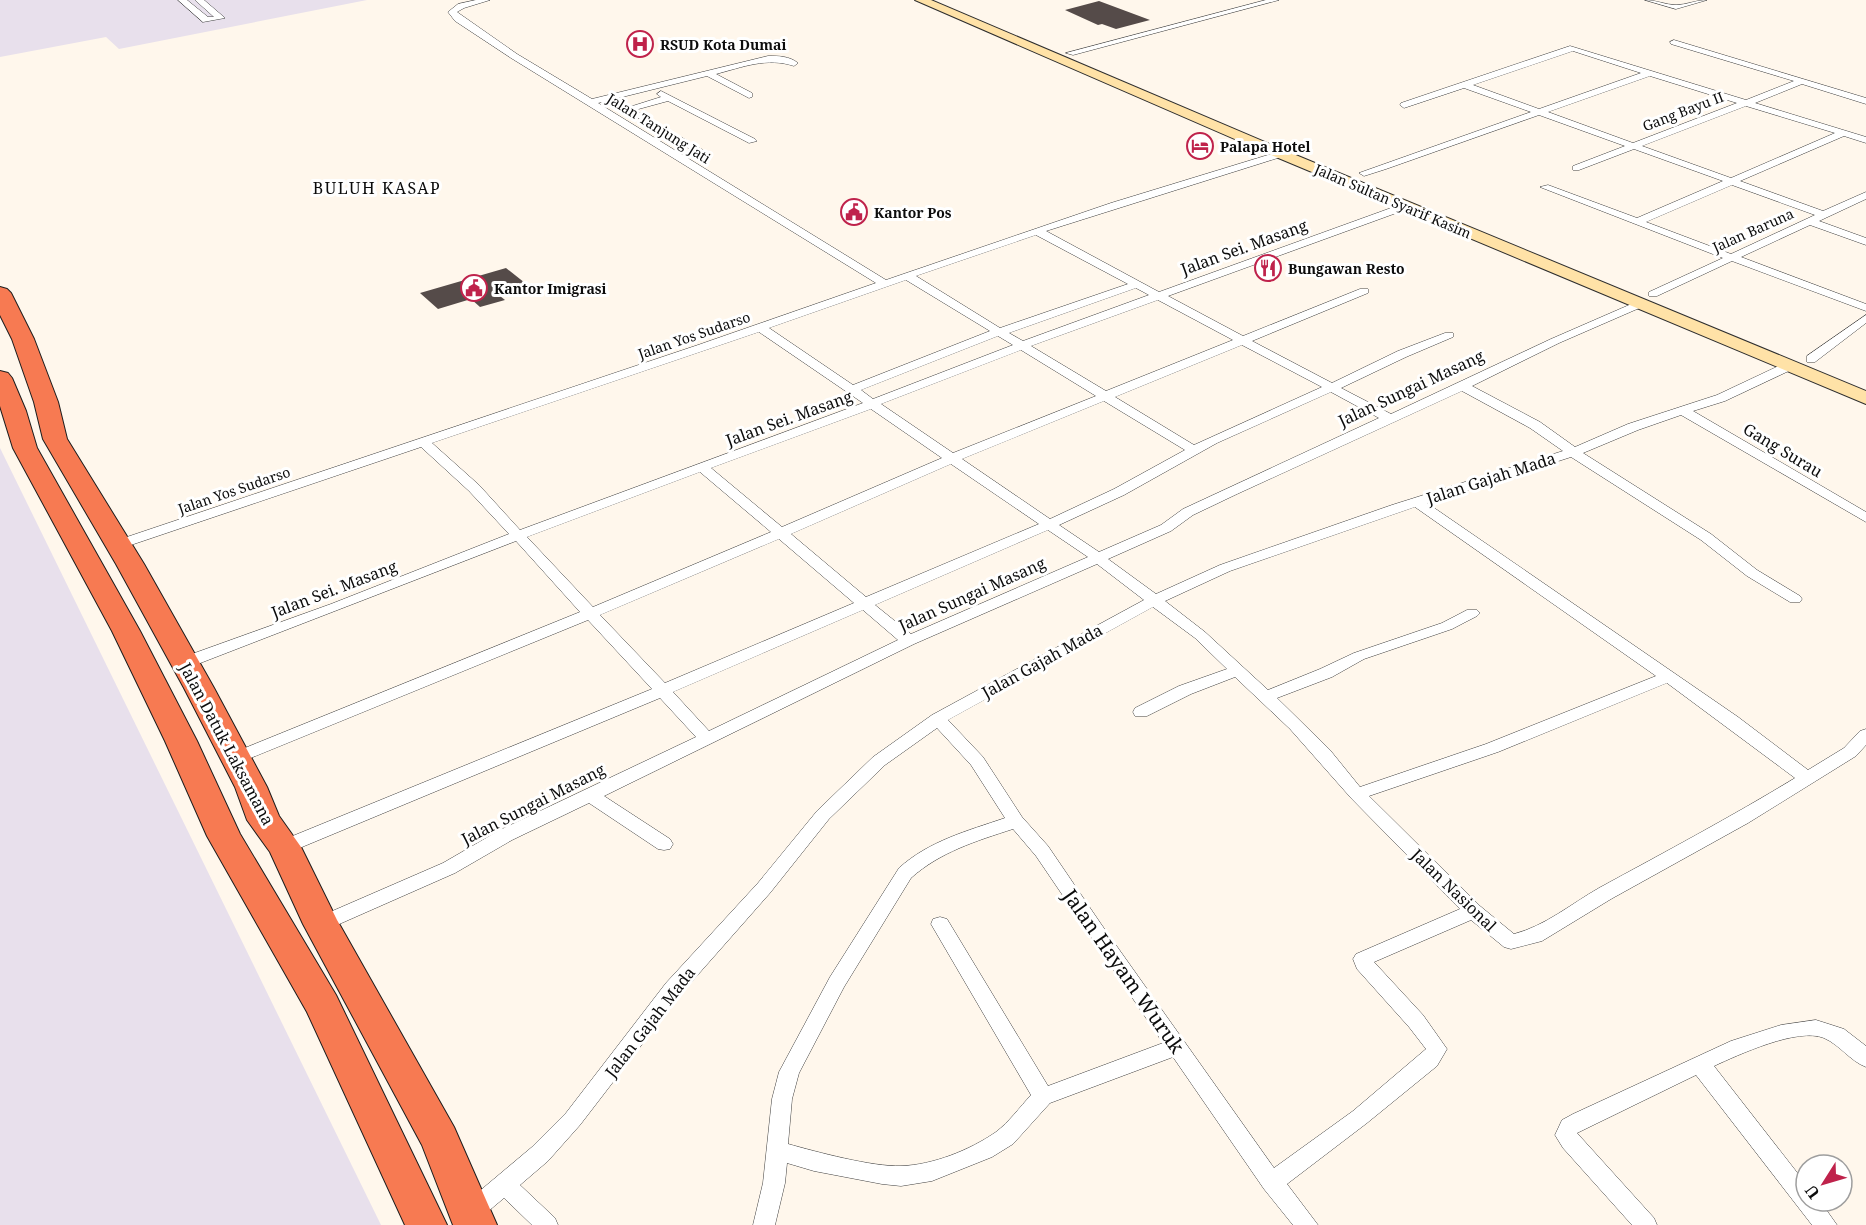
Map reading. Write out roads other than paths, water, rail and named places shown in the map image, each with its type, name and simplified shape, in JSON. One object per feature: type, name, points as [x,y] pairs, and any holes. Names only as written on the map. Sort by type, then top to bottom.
[{"type":"highway","name":"Jalan Datuk Laksamana","points":[[0,292],[23,339],[46,402],[40,443],[126,631],[181,741],[224,836],[323,1006],[426,1225]]},
{"type":"highway","name":"Jalan Datuk Laksamana","points":[[0,378],[14,411],[117,545],[184,663],[236,758],[264,820],[284,847],[321,924],[440,1140],[473,1220]]},
{"type":"highway","points":[[224,836],[264,820]]},
{"type":"street","points":[[182,0],[206,20],[221,18],[200,0]]},
{"type":"street","name":"Jalan Tanjung Jati","points":[[486,0],[461,6],[452,12],[458,19],[514,56],[885,284]]},
{"type":"street","name":"Jalan Sultan Syarif Kasim","points":[[921,0],[1070,53],[1866,382]]},
{"type":"street","name":"Jalan Sultan Syarif Kasim","points":[[942,0],[984,22],[1281,154],[1866,398]]},
{"type":"street","points":[[1070,53],[1275,0]]},
{"type":"street","points":[[1649,0],[1676,7],[1703,0]]},
{"type":"street","points":[[1674,42],[1866,101]]},
{"type":"street","points":[[1404,105],[1572,50],[1570,48],[1866,140]]},
{"type":"street","points":[[592,102],[768,58],[785,59],[794,63]]},
{"type":"street","points":[[707,72],[749,95]]},
{"type":"street","points":[[1364,173],[1649,73]]},
{"type":"street","name":"Gang Bayu II","points":[[1576,168],[1800,82]]},
{"type":"street","points":[[1465,85],[1822,214]]},
{"type":"street","points":[[647,88],[752,141]]},
{"type":"street","points":[[668,98],[627,109],[700,152]]},
{"type":"street","points":[[1639,221],[1844,133]]},
{"type":"street","name":"Jalan Yos Sudarso","points":[[117,545],[761,328],[1114,205],[1281,154]]},
{"type":"street","points":[[1545,187],[1866,308]]},
{"type":"street","name":"Jalan Baruna","points":[[1653,294],[1866,195]]},
{"type":"street","name":"Jalan Sei. Masang","points":[[184,663],[336,607],[518,535],[874,404],[1058,332],[1406,206]]},
{"type":"street","points":[[1810,221],[1866,242]]},
{"type":"street","points":[[1039,232],[1389,418]]},
{"type":"street","points":[[909,277],[1194,450]]},
{"type":"street","points":[[853,389],[999,332],[1137,284]]},
{"type":"street","points":[[236,758],[782,533],[953,458],[1364,291]]},
{"type":"street","name":"Jalan Sungai Masang","points":[[321,924],[449,868],[506,835],[909,641],[1166,528],[1188,512],[1232,491],[1389,418],[1400,416],[1461,385],[1640,304]]},
{"type":"street","points":[[1811,359],[1866,318]]},
{"type":"street","points":[[1036,320],[1058,332]]},
{"type":"street","name":"Jalan Nasional","points":[[761,328],[1098,558],[1200,635],[1324,754],[1357,794],[1473,911],[1511,942],[1535,936],[1631,879],[1742,819],[1850,752],[1866,735]]},
{"type":"street","points":[[284,847],[554,737],[1048,525],[1119,492],[1194,450],[1402,354],[1449,335]]},
{"type":"street","points":[[946,352],[968,366]]},
{"type":"street","name":"Jalan Gajah Mada","points":[[473,1220],[505,1185],[540,1154],[573,1119],[673,988],[765,888],[823,815],[879,761],[938,719],[1063,648],[1155,600],[1225,568],[1520,467],[1573,452],[1634,427],[1721,398],[1789,366]]},
{"type":"street","points":[[1461,385],[1535,425],[1706,537],[1752,573],[1795,599]]},
{"type":"street","name":"Gang Surau","points":[[1683,411],[1866,518]]},
{"type":"street","points":[[423,442],[474,488],[707,739]]},
{"type":"street","points":[[702,467],[909,641]]},
{"type":"street","points":[[1417,502],[1732,721],[1807,778]]},
{"type":"street","points":[[1264,697],[1326,673],[1359,656],[1447,626],[1472,613]]},
{"type":"street","points":[[1140,712],[1185,690],[1236,671]]},
{"type":"street","points":[[1357,794],[1492,748],[1667,677]]},
{"type":"street","name":"Jalan Hayam Wuruk","points":[[938,719],[977,761],[1016,821],[1042,851],[1176,1047],[1272,1182],[1306,1225]]},
{"type":"street","points":[[589,795],[664,844]]},
{"type":"street","points":[[764,1225],[774,1183],[782,1099],[789,1072],[837,982],[905,873],[913,864],[952,844],[1016,821]]},
{"type":"street","points":[[1272,1182],[1369,1110],[1430,1060],[1437,1049],[1416,1021],[1364,964],[1363,959],[1473,911]]},
{"type":"street","points":[[940,924],[1044,1097]]},
{"type":"street","points":[[1646,1225],[1571,1141],[1566,1131],[1587,1116],[1700,1064],[1746,1044],[1797,1030],[1817,1028],[1836,1035],[1866,1058]]},
{"type":"street","points":[[777,1150],[814,1161],[882,1174],[901,1176],[932,1171],[984,1150],[1005,1137],[1044,1097],[1176,1047]]},
{"type":"street","points":[[1700,1064],[1794,1185]]},
{"type":"street","points":[[505,1185],[547,1225]]},
{"type":"street","points":[[1816,1213],[1826,1225]]},
{"type":"place","name":"RSUD Kota Dumai","points":[[640,44]]},
{"type":"place","name":"Palapa Hotel","points":[[1200,146]]},
{"type":"place","name":"Kantor Pos","points":[[854,212]]},
{"type":"place","name":"Bungawan Resto","points":[[1268,268]]},
{"type":"place","name":"Kantor Imigrasi","points":[[474,288]]},
{"type":"district","name":"BULUH KASAP","points":[[377,188]]}]
